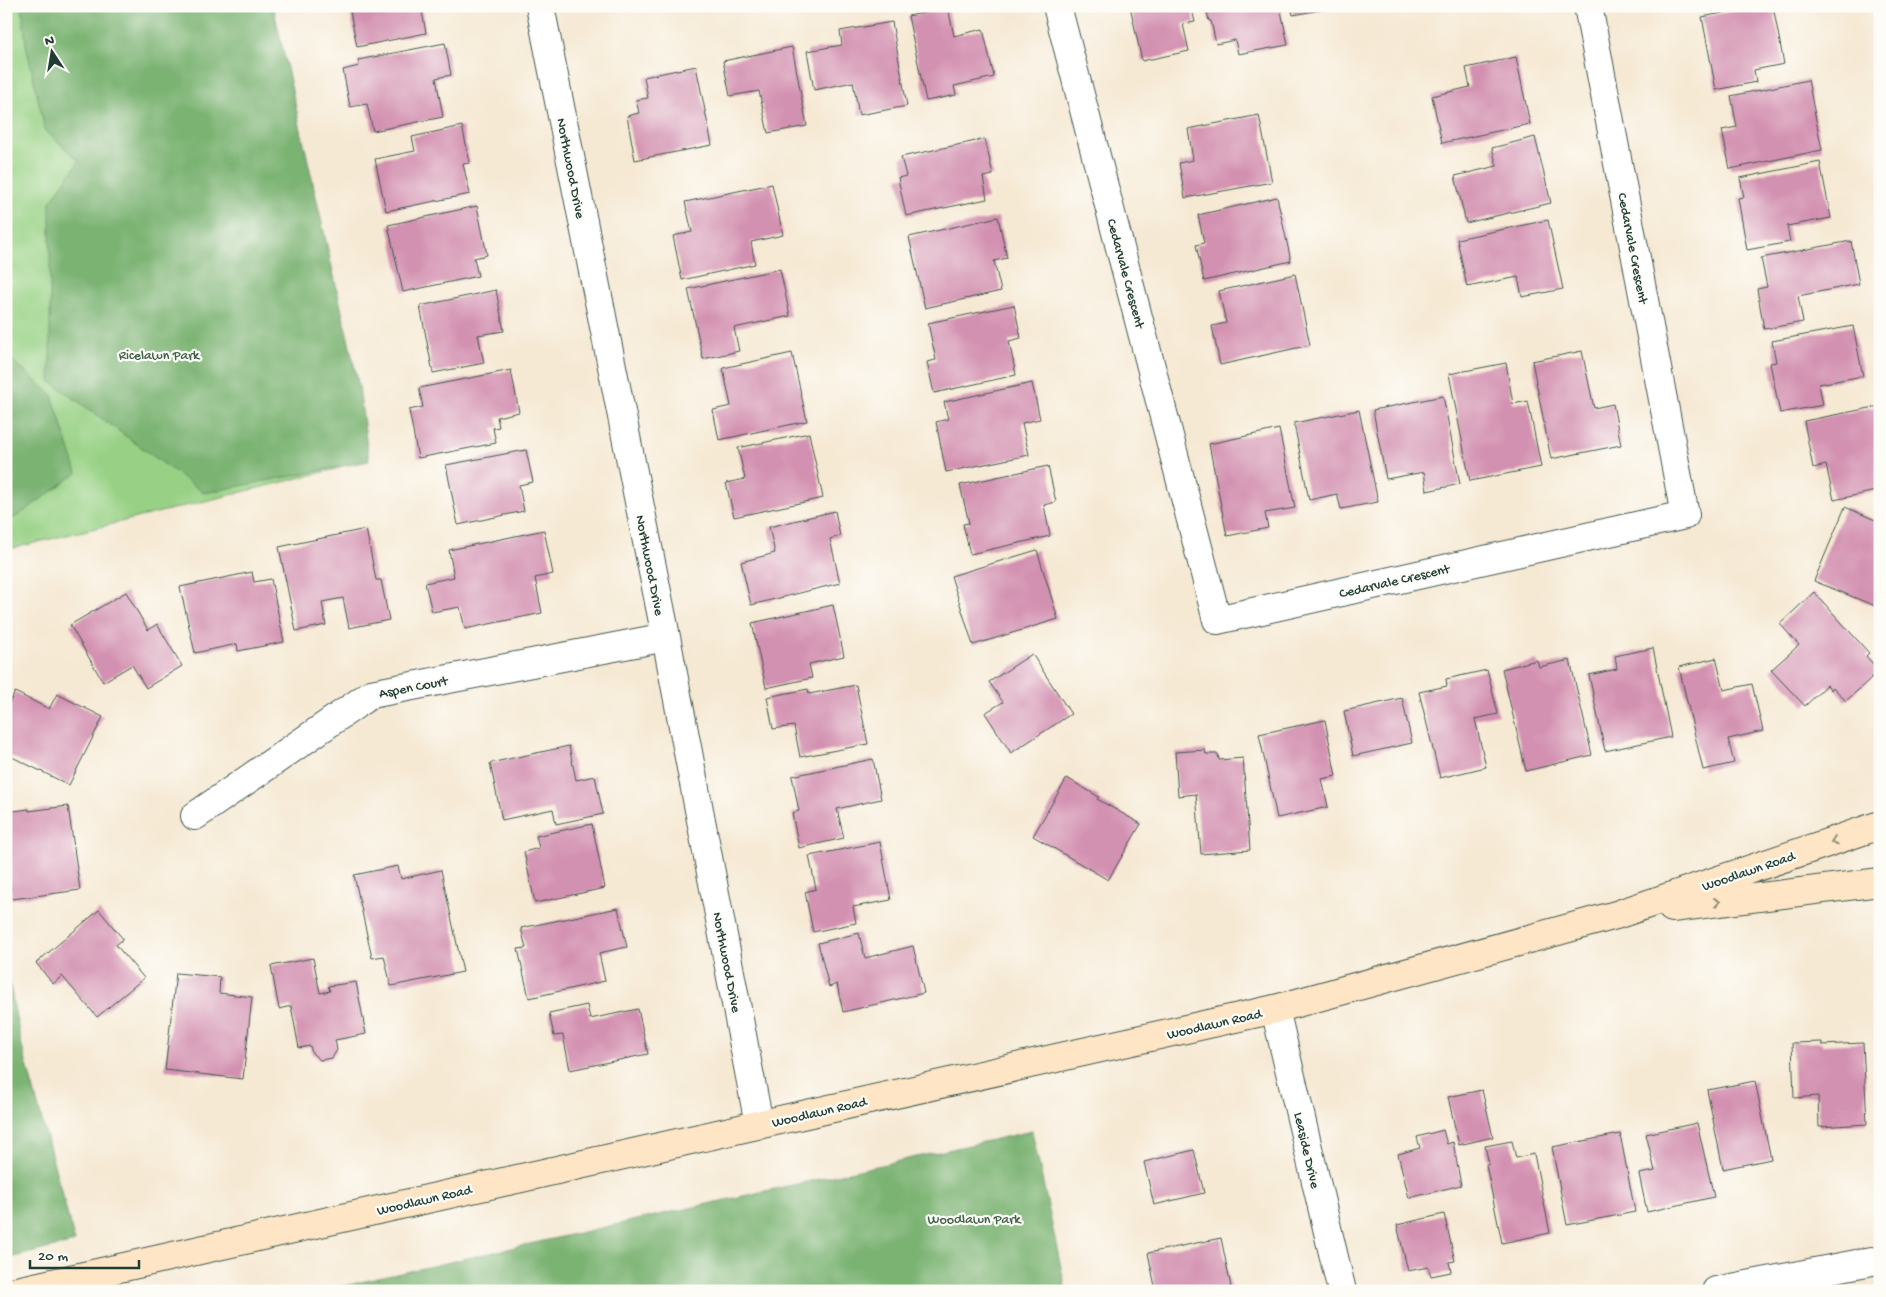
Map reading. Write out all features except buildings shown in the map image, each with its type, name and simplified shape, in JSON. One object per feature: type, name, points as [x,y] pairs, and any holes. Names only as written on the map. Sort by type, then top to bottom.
[{"type":"main road","name":"Woodlawn Road","points":[[17,1291],[1275,1009],[1616,915],[1880,825]]},
{"type":"main road","name":"Woodlawn Road","points":[[1616,915],[1880,882]]},
{"type":"street","name":"Northwood Drive","points":[[540,6],[666,637],[759,1124]]},
{"type":"street","name":"Cedarvale Crescent","points":[[1057,6],[1217,620],[1685,514],[1588,6]]},
{"type":"street","name":"Aspen Court","points":[[195,816],[371,694],[666,637]]},
{"type":"street","name":"Leaside Drive","points":[[1275,1009],[1342,1291]]},
{"type":"street","points":[[1716,1291],[1872,1261]]},
{"type":"green space","name":"Ricelawn Park","points":[[6,6],[240,6],[340,468],[6,550]]},
{"type":"green space","name":"Ricelawn Park","points":[[22,6],[273,6],[359,387],[369,461],[204,493],[50,381],[50,202],[79,161],[45,130],[26,45]]},
{"type":"green space","points":[[6,355],[52,395],[77,473],[19,515],[6,522]]},
{"type":"green space","points":[[6,965],[21,1043],[75,1242],[6,1259]]},
{"type":"green space","name":"Woodlawn Park","points":[[1032,1131],[1066,1291],[321,1291]]}]
